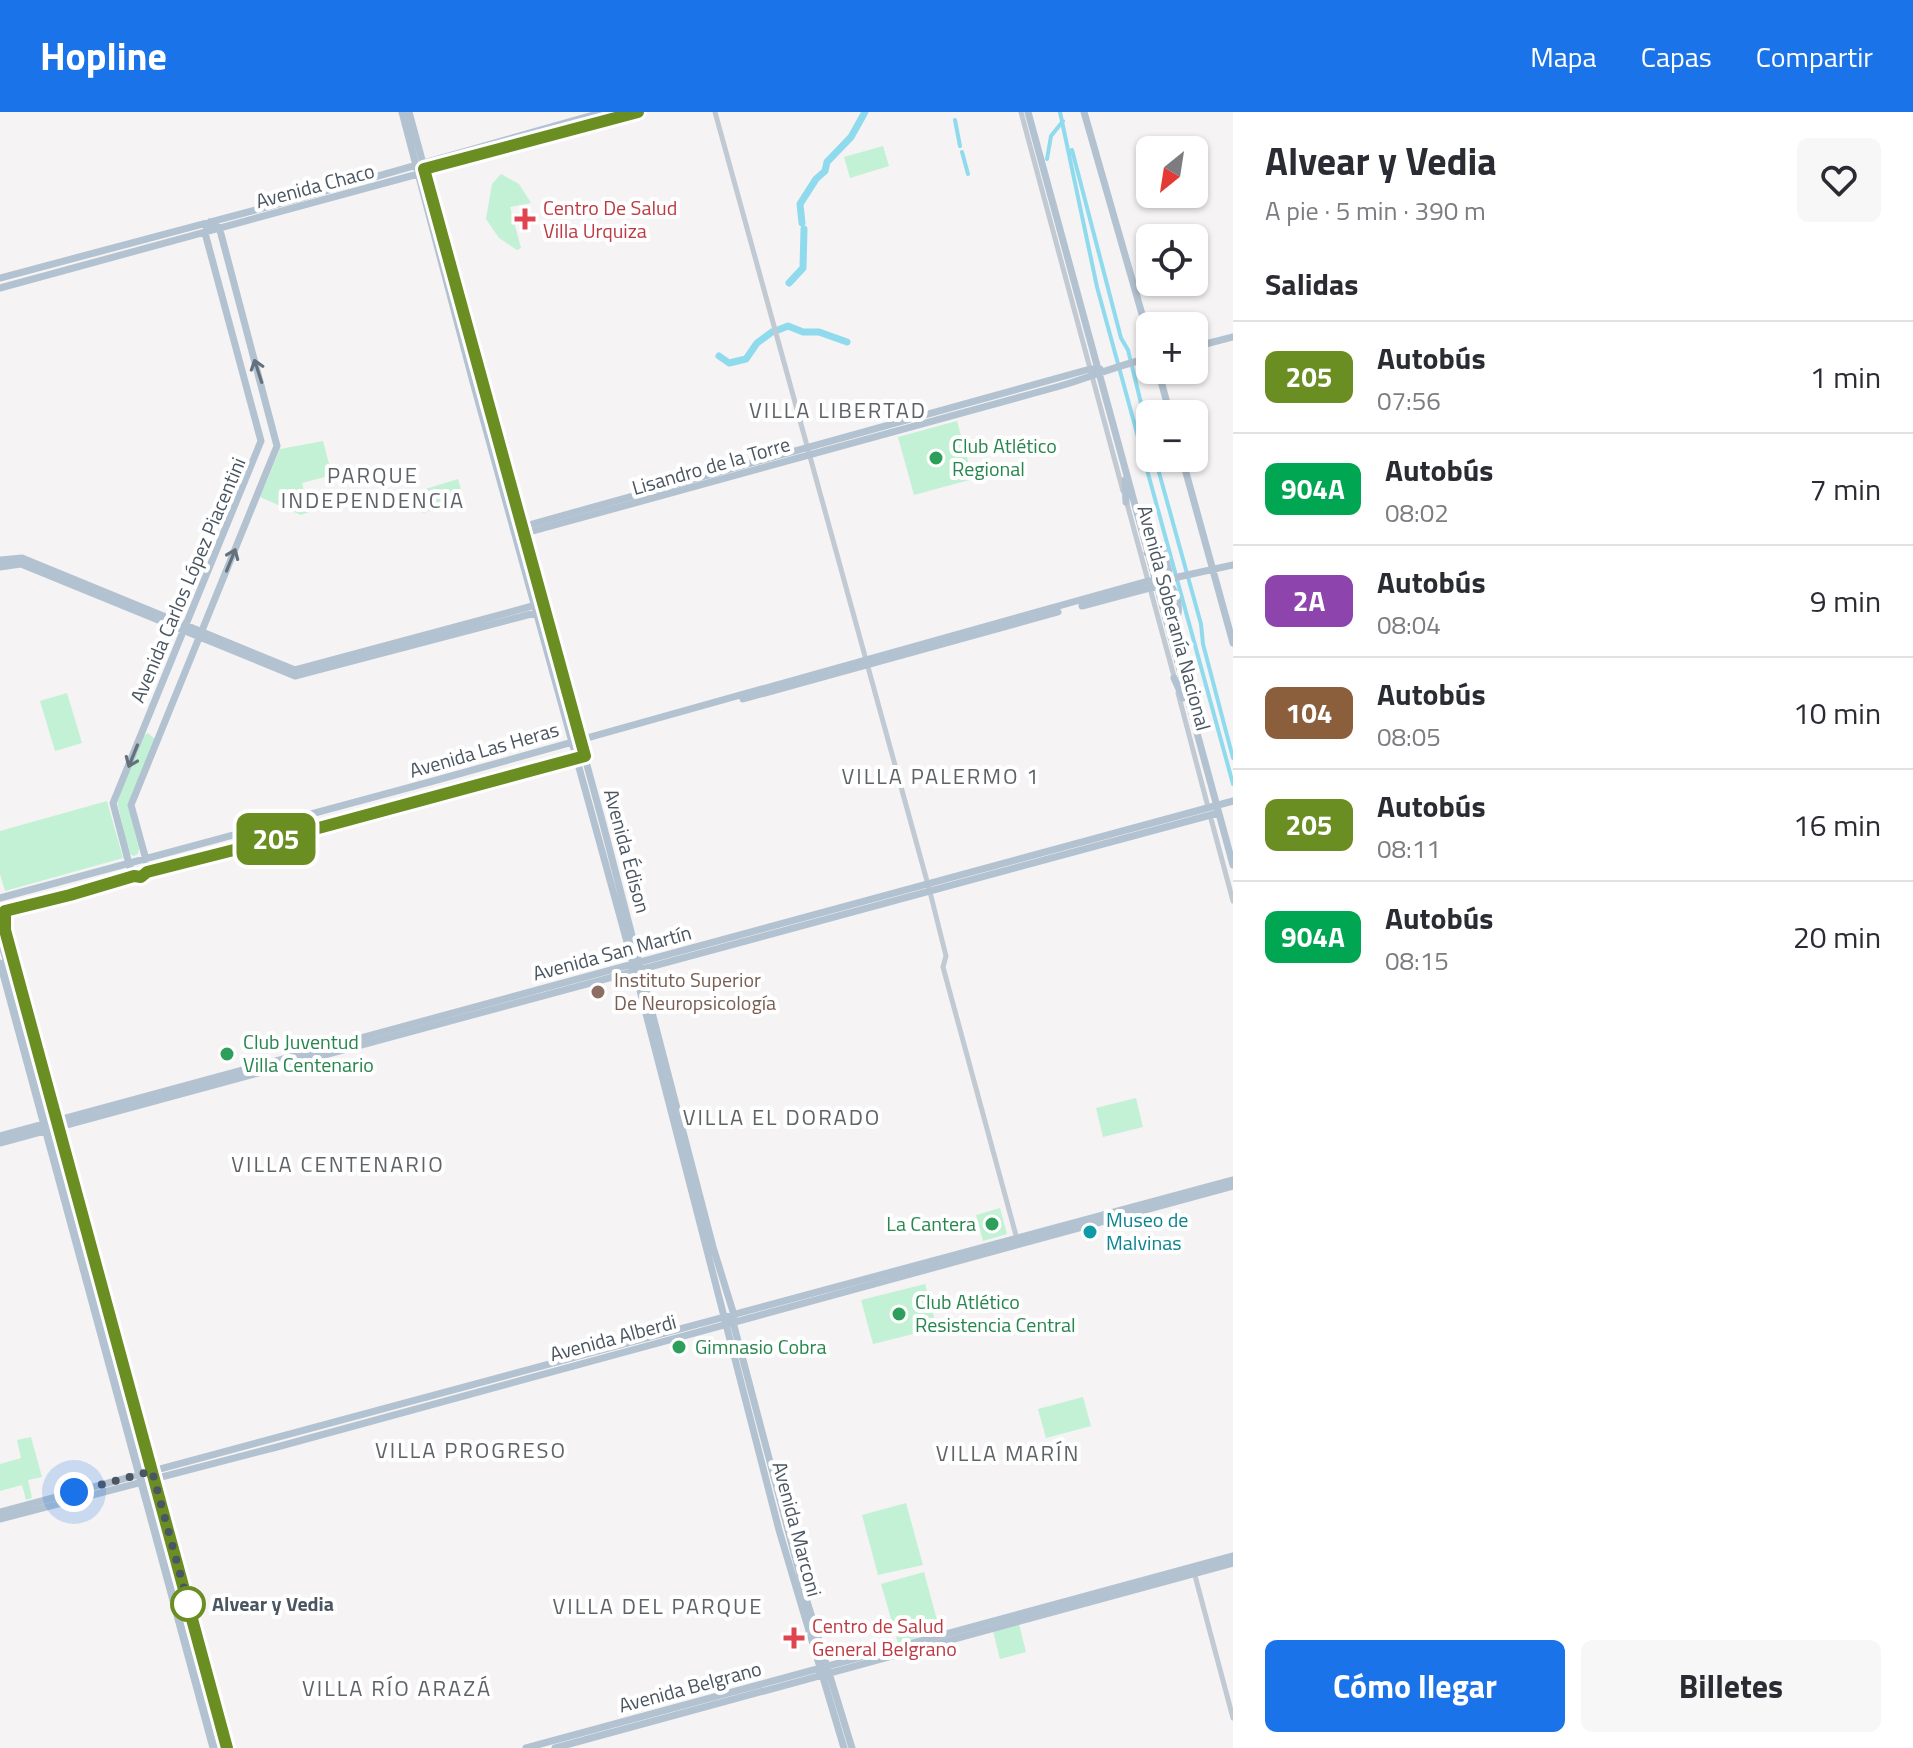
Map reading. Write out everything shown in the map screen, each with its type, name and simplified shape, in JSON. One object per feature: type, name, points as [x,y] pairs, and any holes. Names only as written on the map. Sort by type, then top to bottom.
[{"type":"main road","name":"Avenida Édison","points":[[402,112],[578,742],[730,1319]]},
{"type":"main road","name":"Avenida Édison","points":[[409,112],[420,168]]},
{"type":"main road","name":"Avenida Chaco","points":[[0,288],[205,233],[604,112]]},
{"type":"main road","name":"Avenida Chaco","points":[[0,278],[638,112]]},
{"type":"main road","name":"Avenida Soberanía Nacional","points":[[1028,112],[1096,372],[1158,582],[1213,811],[1233,865]]},
{"type":"main road","points":[[1084,112],[1141,312]]},
{"type":"main road","points":[[205,233],[210,222],[219,228]]},
{"type":"main road","name":"Avenida Carlos López Piacentini","points":[[139,867],[131,805],[277,446],[219,228]]},
{"type":"main road","name":"Avenida Carlos López Piacentini","points":[[139,867],[113,803],[261,441],[205,233]]},
{"type":"main road","points":[[1208,343],[1233,337]]},
{"type":"main road","name":"Lisandro de la Torre","points":[[519,532],[1136,361]]},
{"type":"main road","points":[[1124,465],[1126,502]]},
{"type":"main road","points":[[1186,472],[1233,643]]},
{"type":"main road","points":[[1147,553],[1153,544],[1162,547],[1169,571],[1158,582],[1173,588],[1179,610],[1174,617],[1165,615]]},
{"type":"main road","points":[[0,560],[22,558],[185,629]]},
{"type":"main road","points":[[0,567],[21,564],[295,673],[540,608]]},
{"type":"main road","name":"Avenida Las Heras","points":[[3,914],[70,895],[139,867],[578,742],[1195,572],[1233,565]]},
{"type":"main road","points":[[1174,678],[1192,715]]},
{"type":"main road","name":"Avenida Las Heras","points":[[0,898],[303,833],[580,757]]},
{"type":"main road","name":"Avenida San Martín","points":[[0,1136],[51,1125],[1213,811],[1233,801]]},
{"type":"main road","points":[[0,898],[51,1125]]},
{"type":"main road","points":[[5,930],[2,947],[220,1748]]},
{"type":"main road","points":[[0,963],[51,1125]]},
{"type":"main road","name":"Avenida San Martín","points":[[0,1143],[51,1125]]},
{"type":"main road","name":"Avenida Alberdi","points":[[0,1519],[1233,1180]]},
{"type":"main road","name":"Avenida Alberdi","points":[[1017,1241],[1233,1186]]},
{"type":"main road","name":"Avenida Marconi","points":[[730,1319],[844,1748]]},
{"type":"main road","points":[[146,1477],[213,1748]]},
{"type":"main road","points":[[146,1477],[227,1748]]},
{"type":"main road","name":"Avenida Alberdi","points":[[0,1512],[146,1477]]},
{"type":"main road","name":"Avenida Belgrano","points":[[526,1748],[1194,1570],[1233,1556]]},
{"type":"main road","name":"Avenida Belgrano","points":[[1194,1570],[1233,1563]]},
{"type":"main road","name":"Avenida Marconi","points":[[825,1670],[852,1748]]},
{"type":"main road","name":"Avenida Belgrano","points":[[555,1748],[825,1670]]},
{"type":"street","points":[[715,112],[929,888],[946,956],[943,967],[1017,1241]]},
{"type":"street","name":"Avenida Soberanía Nacional","points":[[1021,112],[1096,372],[1126,502],[1158,582],[1174,678],[1213,811],[1233,901]]},
{"type":"street","points":[[1194,1570],[1233,1718]]},
{"type":"green space","points":[[883,146],[889,166],[850,178],[844,157]]},
{"type":"green space","points":[[501,174],[519,184],[531,203],[510,207],[521,248],[517,250],[499,238],[486,219],[492,184]]},
{"type":"green space","name":"Club Atlético Regional","points":[[957,421],[973,479],[914,495],[898,437]]},
{"type":"green space","points":[[323,441],[332,475],[302,483],[309,512],[301,515],[260,497],[280,449]]},
{"type":"green space","points":[[458,479],[464,500],[423,513],[416,492]]},
{"type":"green space","points":[[67,693],[82,743],[55,751],[40,701]]},
{"type":"green space","points":[[148,733],[155,739],[128,805],[139,849],[134,856],[129,854],[117,801],[143,736]]},
{"type":"green space","points":[[107,801],[123,858],[5,891],[0,874],[0,831]]},
{"type":"green space","points":[[1136,1098],[1143,1127],[1103,1137],[1096,1108]]},
{"type":"green space","name":"La Cantera","points":[[1000,1208],[1007,1234],[983,1241],[976,1215]]},
{"type":"green space","name":"Club Atlético Resistencia Central","points":[[925,1284],[937,1328],[873,1344],[861,1300]]},
{"type":"green space","points":[[1083,1397],[1091,1426],[1046,1438],[1038,1409]]},
{"type":"green space","points":[[31,1437],[42,1477],[28,1480],[32,1498],[26,1500],[22,1485],[0,1491],[0,1464],[21,1458],[17,1440]]},
{"type":"green space","points":[[906,1503],[923,1565],[878,1575],[862,1515]]},
{"type":"green space","points":[[924,1572],[940,1631],[898,1643],[881,1584]]},
{"type":"green space","points":[[1019,1624],[1026,1652],[1000,1659],[993,1631]]},
{"type":"waterway","points":[[802,223],[800,204],[825,171],[827,162],[851,137],[865,112]]},
{"type":"waterway","points":[[1060,112],[1097,287],[1233,784]]},
{"type":"waterway","points":[[955,120],[960,146]]},
{"type":"waterway","points":[[1047,159],[1051,136],[1063,121]]},
{"type":"waterway","points":[[1072,150],[1140,400]]},
{"type":"waterway","points":[[962,152],[968,174]]},
{"type":"waterway","points":[[789,283],[803,268],[804,229]]},
{"type":"waterway","points":[[778,330],[788,326],[847,342]]},
{"type":"waterway","points":[[719,356],[729,363],[746,359],[757,343],[772,332]]},
{"type":"waterway","points":[[1159,472],[1201,624],[1203,644],[1233,758]]},
{"type":"bus line","name":"205","points":[[227,1748],[5,930],[4,914],[5,911],[134,876],[145,876],[147,872],[585,756],[424,169],[638,112]]},
{"type":"place","name":"Centro De Salud Villa Urquiza","points":[[525,219]]},
{"type":"place","name":"Club Atlético Regional","points":[[936,458]]},
{"type":"place","name":"Instituto Superior De Neuropsicología","points":[[598,992]]},
{"type":"place","name":"Club Juventud Villa Centenario","points":[[227,1054]]},
{"type":"place","name":"La Cantera","points":[[992,1224]]},
{"type":"place","name":"Museo de Malvinas","points":[[1090,1232]]},
{"type":"place","name":"Club Atlético Resistencia Central","points":[[899,1314]]},
{"type":"place","name":"Gimnasio Cobra","points":[[679,1347]]},
{"type":"place","name":"Alvear y Vedia","points":[[188,1604]]},
{"type":"place","name":"Centro de Salud General Belgrano","points":[[794,1638]]},
{"type":"district","name":"VILLA LIBERTAD","points":[[838,410]]},
{"type":"district","name":"PARQUE INDEPENDENCIA","points":[[373,488]]},
{"type":"district","name":"VILLA PALERMO 1","points":[[941,776]]},
{"type":"district","name":"VILLA EL DORADO","points":[[782,1117]]},
{"type":"district","name":"VILLA CENTENARIO","points":[[338,1164]]},
{"type":"district","name":"VILLA PROGRESO","points":[[471,1450]]},
{"type":"district","name":"VILLA MARÍN","points":[[1008,1453]]},
{"type":"district","name":"VILLA DEL PARQUE","points":[[658,1606]]},
{"type":"district","name":"VILLA RÍO ARAZÁ","points":[[397,1688]]},
{"type":"route","points":[[74,1492],[152,1471],[190,1610],[188,1604]]}]
